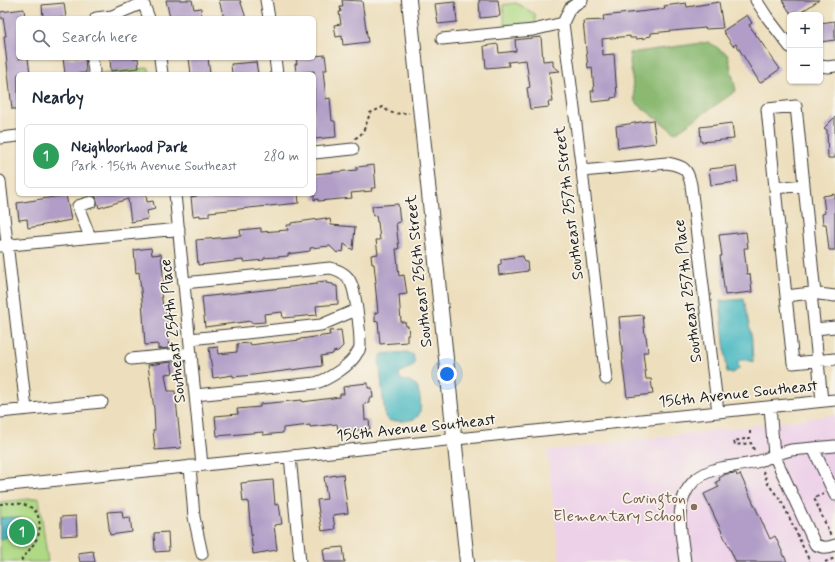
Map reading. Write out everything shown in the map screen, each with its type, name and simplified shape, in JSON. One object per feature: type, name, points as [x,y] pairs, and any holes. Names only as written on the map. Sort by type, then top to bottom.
[{"type":"main road","name":"Southeast 256th Street","points":[[409,0],[467,562]]},
{"type":"street","points":[[266,0],[269,16]]},
{"type":"street","points":[[442,39],[533,30],[563,23],[570,8],[582,0]]},
{"type":"street","points":[[756,0],[787,43]]},
{"type":"street","points":[[112,16],[143,2],[148,16]]},
{"type":"street","name":"Southeast 257th Street","points":[[563,23],[606,379]]},
{"type":"street","points":[[92,60],[94,71]]},
{"type":"street","points":[[160,60],[162,72]]},
{"type":"street","points":[[275,60],[277,72]]},
{"type":"street","points":[[823,66],[835,66]]},
{"type":"street","points":[[822,401],[818,361],[815,329],[804,185],[796,106],[767,109],[793,363],[818,361],[835,359]]},
{"type":"street","points":[[0,138],[16,136]]},
{"type":"street","points":[[316,153],[352,144]]},
{"type":"street","name":"Southeast 257th Place","points":[[582,171],[668,163],[677,165],[689,174],[718,412]]},
{"type":"street","points":[[0,181],[4,246],[26,409]]},
{"type":"street","points":[[775,188],[804,185]]},
{"type":"street","name":"Southeast 254th Place","points":[[175,196],[202,464]]},
{"type":"street","points":[[90,237],[78,206],[91,202]]},
{"type":"street","points":[[4,246],[179,229]]},
{"type":"street","points":[[184,283],[330,268],[339,270],[350,280],[354,289],[360,346],[353,360],[324,381],[195,395]]},
{"type":"street","points":[[786,296],[813,294],[835,296]]},
{"type":"street","points":[[190,339],[321,325],[356,310]]},
{"type":"street","points":[[815,329],[835,327]]},
{"type":"street","points":[[131,359],[192,353]]},
{"type":"street","name":"156th Avenue Southeast","points":[[0,486],[835,400]]},
{"type":"street","points":[[0,412],[102,402]]},
{"type":"street","points":[[770,407],[774,455],[815,544],[820,547],[825,547],[834,541]]},
{"type":"street","points":[[685,562],[680,515],[683,497],[687,489],[699,477],[707,472],[719,468],[759,462],[774,455],[791,450],[835,446]]},
{"type":"street","points":[[813,448],[834,493]]},
{"type":"street","points":[[290,456],[300,562]]},
{"type":"street","points":[[190,466],[194,517],[202,554]]},
{"type":"path","points":[[352,144],[361,135],[370,113],[383,107],[388,112],[392,113],[420,112]]},
{"type":"path","points":[[750,431],[750,438],[734,441],[735,445],[751,443],[768,484],[782,502],[810,562]]},
{"type":"path","points":[[834,493],[814,498],[834,541]]},
{"type":"path","points":[[0,504],[18,503],[29,506],[38,516],[38,535],[20,562]]},
{"type":"path","points":[[825,562],[835,557]]},
{"type":"shaded area","name":"Covington Elementary School","points":[[835,415],[835,562],[560,562],[547,451]]},
{"type":"green space","points":[[516,3],[535,14],[536,25],[505,28],[503,5]]},
{"type":"green space","points":[[709,42],[728,55],[736,91],[675,133],[635,102],[629,53]]},
{"type":"green space","points":[[149,68],[150,72],[111,72]]},
{"type":"green space","points":[[39,498],[48,562],[0,562],[0,502]]},
{"type":"water","points":[[744,299],[752,340],[753,362],[740,360],[738,362],[739,369],[732,373],[727,373],[720,301]]},
{"type":"water","points":[[407,352],[413,355],[415,363],[412,367],[400,372],[399,375],[401,380],[409,381],[416,385],[420,397],[420,412],[416,418],[410,420],[390,421],[385,417],[379,359],[382,354]]},
{"type":"water","points":[[0,518],[19,518],[23,525],[10,536],[0,540]]},
{"type":"building","points":[[166,0],[192,0],[194,9],[201,8],[202,16],[170,16]]},
{"type":"building","points":[[219,0],[240,0],[245,16],[223,16]]},
{"type":"building","points":[[342,0],[362,1],[368,42],[343,45],[342,36],[336,37],[334,25],[341,24],[339,12],[341,12],[340,7],[343,7]]},
{"type":"building","points":[[479,0],[498,0],[500,16],[480,18]]},
{"type":"building","points":[[782,0],[819,0],[801,12],[790,12]]},
{"type":"building","points":[[455,2],[457,22],[438,24],[435,4]]},
{"type":"building","points":[[719,2],[723,28],[705,28],[651,33],[651,36],[646,38],[636,39],[630,38],[630,36],[602,39],[603,55],[614,54],[617,97],[611,98],[611,100],[592,102],[591,91],[594,91],[592,67],[588,68],[583,21],[604,20],[603,16],[665,9],[664,6],[686,3],[687,7]]},
{"type":"building","points":[[64,3],[66,16],[43,16],[42,5]]},
{"type":"building","points":[[24,9],[25,16],[16,16],[16,60],[28,60],[30,72],[16,72],[16,109],[12,109],[4,36],[6,36],[3,18],[0,18],[0,12]]},
{"type":"building","points":[[747,15],[752,23],[749,25],[780,69],[760,83],[736,44],[733,46],[723,31]]},
{"type":"building","points":[[835,21],[835,40],[823,42],[823,23]]},
{"type":"building","points":[[541,37],[543,61],[553,60],[553,66],[560,71],[549,72],[553,102],[548,102],[549,107],[530,109],[527,88],[530,87],[526,60],[508,62],[509,66],[486,68],[484,46],[498,44],[499,53],[516,51],[515,40]]},
{"type":"building","points":[[325,55],[327,70],[323,70],[326,99],[330,98],[332,121],[335,121],[336,137],[316,139],[316,72],[296,72],[296,60],[316,60],[316,56]]},
{"type":"building","points":[[63,60],[85,60],[86,72],[65,72]]},
{"type":"building","points":[[110,60],[138,60],[139,68],[111,71]]},
{"type":"building","points":[[189,60],[208,60],[210,72],[191,72]]},
{"type":"building","points":[[256,62],[258,72],[232,72],[231,64]]},
{"type":"building","points":[[835,117],[835,158],[828,158],[827,130],[824,128]]},
{"type":"building","points":[[653,120],[656,143],[618,148],[616,126]]},
{"type":"building","points":[[732,123],[734,139],[701,142],[700,127]]},
{"type":"building","points":[[374,165],[376,188],[371,188],[372,191],[351,193],[352,198],[318,201],[318,199],[314,200],[314,196],[316,196],[316,174],[357,170],[357,167]]},
{"type":"building","points":[[736,166],[738,182],[711,185],[709,169]]},
{"type":"building","points":[[835,194],[835,250],[829,250],[826,224],[823,224],[822,214],[825,213],[823,196]]},
{"type":"building","points":[[66,196],[71,220],[28,228],[27,219],[19,220],[17,203]]},
{"type":"building","points":[[96,196],[146,196],[147,202],[153,201],[155,209],[147,211],[148,219],[131,222],[128,199],[99,208]]},
{"type":"building","points":[[298,196],[299,203],[209,212],[209,216],[200,217],[200,215],[193,216],[191,197]]},
{"type":"building","points":[[398,204],[400,222],[396,223],[399,249],[396,249],[399,276],[404,275],[407,294],[399,295],[401,322],[405,322],[406,326],[408,326],[409,335],[407,335],[407,342],[380,344],[378,321],[375,322],[375,313],[378,312],[374,264],[372,264],[371,255],[378,254],[376,240],[380,240],[378,222],[376,215],[373,216],[372,206]]},
{"type":"building","points":[[326,218],[326,220],[330,219],[331,225],[355,227],[353,250],[344,244],[343,252],[339,251],[337,253],[330,246],[310,248],[310,251],[288,254],[288,256],[264,258],[264,260],[244,262],[243,260],[198,265],[196,240],[241,236],[240,230],[261,228],[261,232],[288,230],[287,225],[291,225],[291,223]]},
{"type":"building","points":[[746,232],[748,248],[744,248],[747,274],[750,274],[752,292],[725,295],[719,235]]},
{"type":"building","points":[[151,248],[152,255],[161,254],[164,285],[160,285],[163,307],[166,306],[169,348],[158,349],[158,344],[145,345],[139,272],[136,273],[134,250]]},
{"type":"building","points":[[523,256],[524,262],[527,262],[528,271],[499,275],[498,265],[501,264],[501,259]]},
{"type":"building","points":[[326,281],[326,283],[337,286],[338,304],[316,306],[317,315],[283,318],[282,312],[264,314],[265,322],[251,323],[251,321],[205,327],[202,297],[317,284],[317,282]]},
{"type":"building","points":[[643,315],[648,352],[643,352],[646,379],[651,379],[653,394],[627,397],[622,360],[619,317]]},
{"type":"building","points":[[341,330],[343,346],[338,351],[333,352],[333,354],[321,356],[322,366],[253,375],[233,377],[233,375],[213,378],[209,348],[218,347],[219,354],[237,352],[237,344],[250,343],[251,345],[300,340],[330,335],[329,331]]},
{"type":"building","points":[[171,362],[173,373],[165,374],[168,391],[175,391],[181,448],[155,450],[153,430],[155,430],[154,409],[148,365]]},
{"type":"building","points":[[368,383],[368,388],[372,388],[373,398],[369,398],[369,403],[364,404],[365,420],[369,420],[370,429],[346,431],[338,430],[337,424],[310,427],[310,425],[283,428],[283,433],[263,435],[263,432],[217,436],[215,416],[238,414],[237,409],[260,407],[260,404],[302,400],[302,402],[340,397],[340,394],[344,394],[343,387]]},
{"type":"building","points":[[736,473],[737,476],[740,474],[770,539],[775,536],[787,562],[736,562],[704,494],[719,487],[716,482],[720,480],[719,478],[726,474]]},
{"type":"building","points":[[343,474],[348,513],[333,515],[335,529],[322,531],[317,500],[327,499],[324,477]]},
{"type":"building","points":[[273,480],[275,505],[279,504],[282,524],[274,525],[277,550],[253,554],[248,501],[243,502],[241,483]]},
{"type":"building","points":[[122,511],[123,518],[130,517],[132,532],[110,535],[107,512]]},
{"type":"building","points":[[76,516],[77,535],[61,536],[61,517]]},
{"type":"building","points":[[168,532],[169,551],[155,552],[154,533]]},
{"type":"building","points":[[343,547],[345,562],[325,562],[323,549]]},
{"type":"building","points":[[93,551],[95,562],[80,562],[78,553]]},
{"type":"place","name":"Covington Elementary School","points":[[694,507]]},
{"type":"place","name":"Neighborhood Park","points":[[22,532]]}]
